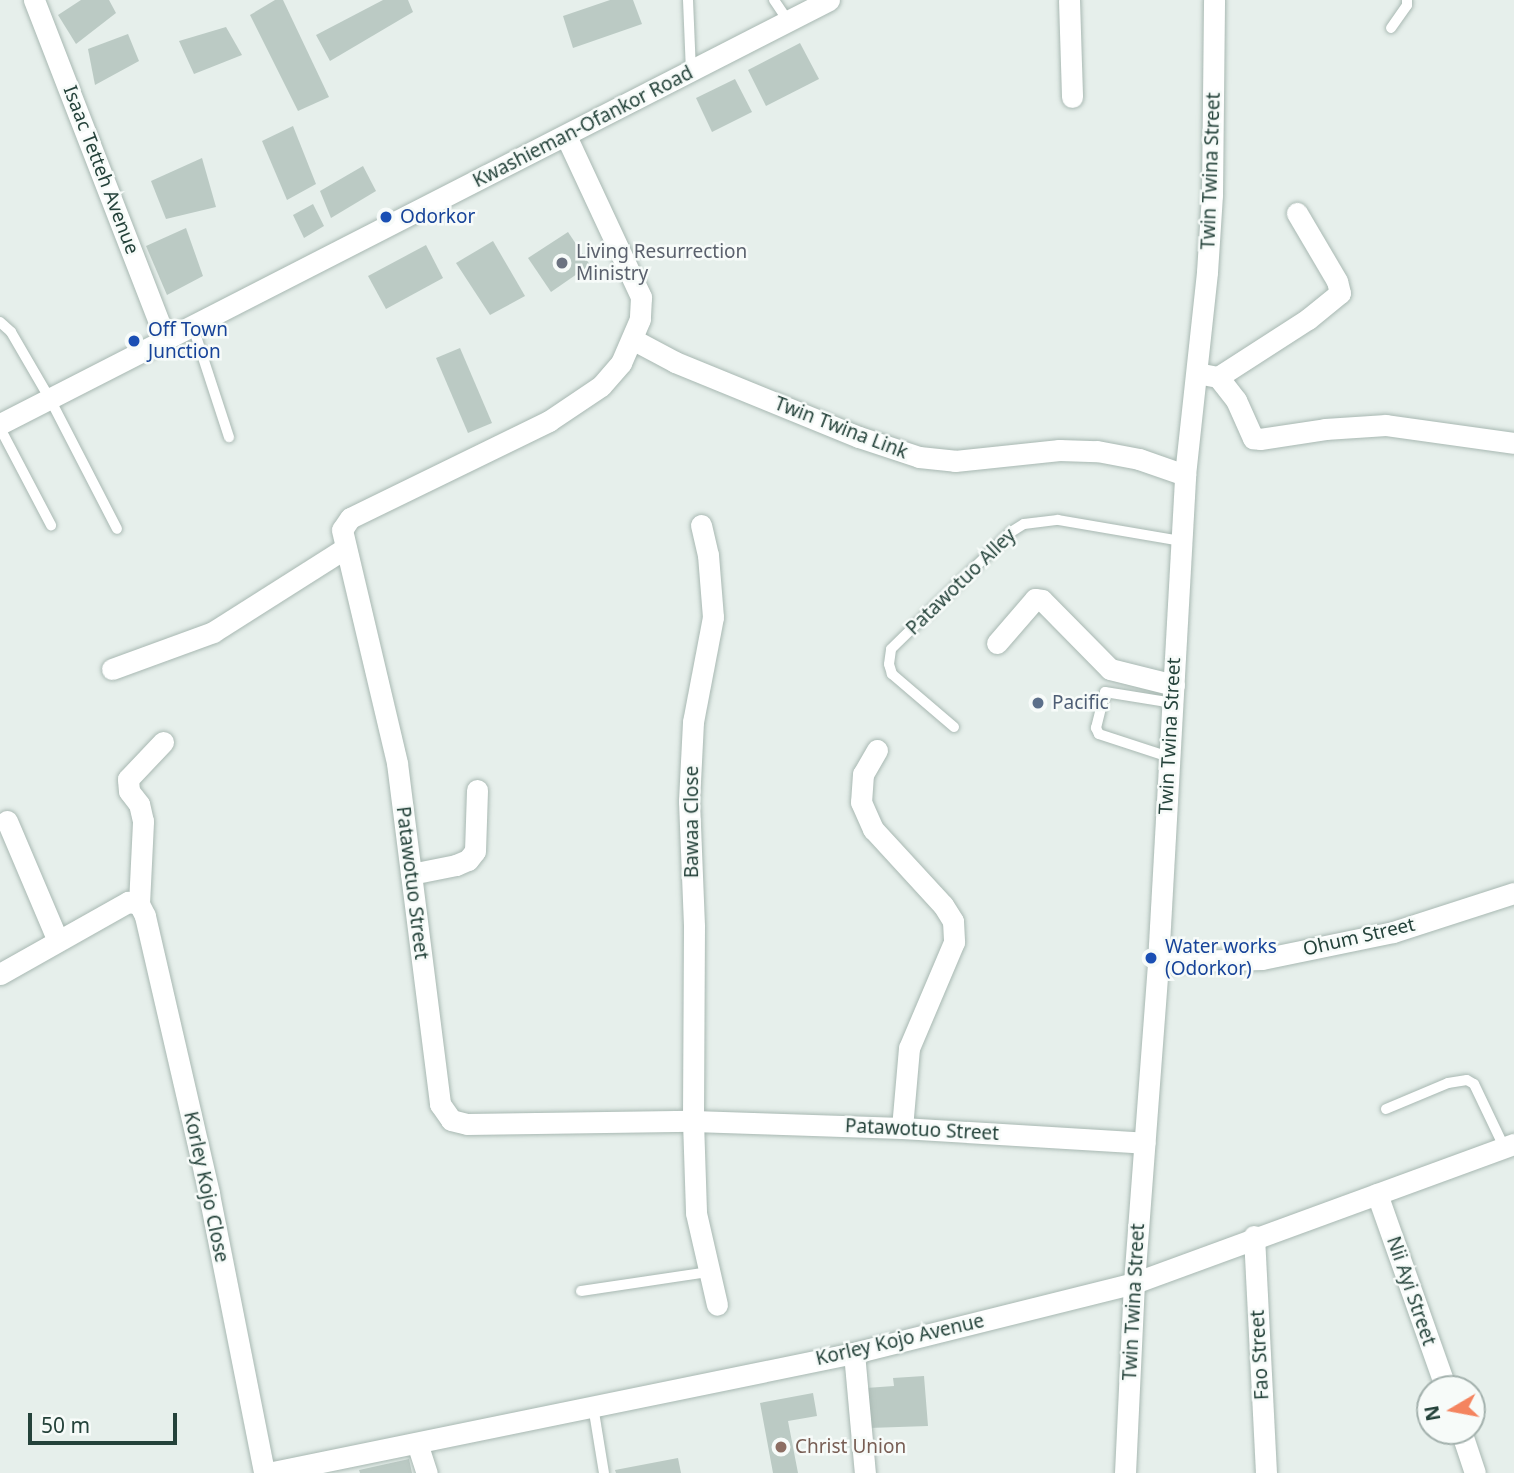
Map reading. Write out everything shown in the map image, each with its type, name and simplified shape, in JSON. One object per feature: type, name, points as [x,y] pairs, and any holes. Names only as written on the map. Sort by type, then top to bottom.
[{"type":"street","name":"Isaac Tetteh Avenue","points":[[34,0],[166,341]]},
{"type":"street","name":"Kwashieman-Ofankor Road","points":[[0,426],[829,0]]},
{"type":"street","points":[[1069,0],[1072,97]]},
{"type":"street","name":"Twin Twina Street","points":[[1125,1473],[1134,1283],[1158,962],[1185,475],[1197,373],[1212,195],[1214,0]]},
{"type":"street","name":"Patawotuo Street","points":[[566,136],[641,297],[640,319],[621,363],[601,386],[549,421],[350,518],[342,530],[344,549],[397,763],[440,1104],[451,1120],[504,1126],[624,1120],[693,1121],[902,1128],[1145,1143]]},
{"type":"street","points":[[1218,377],[1308,319],[1340,293],[1337,281],[1297,213]]},
{"type":"street","name":"Twin Twina Link","points":[[632,339],[675,362],[859,437],[919,457],[955,461],[1059,450],[1097,451],[1139,459],[1185,475]]},
{"type":"street","points":[[1197,373],[1218,377],[1236,400],[1253,438],[1386,425],[1514,443]]},
{"type":"street","name":"Bawaa Close","points":[[701,525],[708,555],[713,617],[693,722],[689,801],[694,926],[693,1121],[696,1213],[717,1305]]},
{"type":"street","points":[[112,669],[213,632],[344,549]]},
{"type":"street","points":[[997,643],[1035,599],[1042,600],[1110,669],[1173,694]]},
{"type":"street","name":"Korley Kojo Close","points":[[163,742],[128,779],[130,791],[139,804],[144,821],[139,904],[145,916],[209,1194],[266,1473]]},
{"type":"street","points":[[877,750],[863,774],[861,802],[873,829],[943,905],[953,921],[954,942],[909,1048],[902,1128]]},
{"type":"street","points":[[411,874],[468,860],[475,851],[477,790]]},
{"type":"street","points":[[7,821],[58,941]]},
{"type":"street","name":"Ohum Street","points":[[1158,962],[1262,959],[1393,932],[1514,893]]},
{"type":"street","points":[[0,974],[128,902],[139,904]]},
{"type":"street","name":"Korley Kojo Avenue","points":[[266,1473],[854,1353],[1134,1283],[1254,1236],[1509,1145]]},
{"type":"street","name":"Nii Ayi Street","points":[[1377,1194],[1441,1375]]},
{"type":"street","name":"Fao Street","points":[[1254,1236],[1266,1473]]},
{"type":"street","points":[[854,1353],[865,1473]]},
{"type":"street","points":[[417,1443],[427,1473]]},
{"type":"street","points":[[1466,1445],[1475,1473]]},
{"type":"lane","points":[[688,0],[691,72]]},
{"type":"lane","points":[[774,0],[788,22]]},
{"type":"lane","points":[[1391,28],[1407,5],[1407,0]]},
{"type":"lane","points":[[0,322],[11,332],[50,399],[117,529]]},
{"type":"lane","points":[[193,327],[229,437]]},
{"type":"lane","points":[[0,426],[51,525]]},
{"type":"lane","name":"Patawotuo Alley","points":[[954,727],[892,674],[889,663],[891,649],[1011,532],[1024,524],[1058,520],[1181,541]]},
{"type":"lane","points":[[1169,757],[1099,734],[1097,728],[1105,692],[1173,694]]},
{"type":"lane","points":[[1386,1110],[1448,1083],[1468,1080],[1474,1084],[1509,1145]]},
{"type":"lane","points":[[581,1290],[708,1272]]},
{"type":"lane","points":[[593,1406],[604,1473]]},
{"type":"building","points":[[81,0],[109,0],[116,13],[76,44],[58,15]]},
{"type":"building","points":[[275,0],[283,0],[329,97],[298,111],[250,15]]},
{"type":"building","points":[[383,0],[408,0],[413,12],[330,61],[316,35]]},
{"type":"building","points":[[610,0],[633,0],[642,24],[573,48],[563,16]]},
{"type":"building","points":[[226,27],[242,55],[194,74],[179,41]]},
{"type":"building","points":[[128,34],[139,61],[95,85],[88,49]]},
{"type":"building","points":[[800,43],[819,79],[766,106],[748,70]]},
{"type":"building","points":[[735,79],[752,112],[712,132],[696,98]]},
{"type":"building","points":[[293,126],[316,184],[287,200],[262,141]]},
{"type":"building","points":[[202,158],[216,207],[166,219],[151,181]]},
{"type":"building","points":[[363,166],[376,191],[331,218],[320,191]]},
{"type":"building","points":[[313,204],[324,226],[304,238],[293,215]]},
{"type":"building","points":[[186,228],[203,276],[167,295],[146,246]]},
{"type":"building","points":[[568,232],[590,265],[551,292],[528,258]]},
{"type":"building","points":[[493,241],[525,296],[490,315],[456,263]]},
{"type":"building","points":[[426,245],[443,278],[386,309],[368,276]]},
{"type":"building","points":[[460,348],[492,423],[468,433],[436,358]]},
{"type":"building","points":[[924,1376],[928,1426],[869,1428],[866,1388],[894,1386],[893,1378]]},
{"type":"building","name":"Christ Union","points":[[813,1393],[817,1416],[788,1421],[798,1473],[773,1473],[760,1403]]},
{"type":"building","points":[[678,1458],[681,1473],[616,1473],[615,1470]]},
{"type":"building","points":[[409,1459],[412,1473],[360,1473],[359,1470]]},
{"type":"place","name":"Odorkor","points":[[386,217]]},
{"type":"place","name":"Living Resurrection Ministry","points":[[562,263]]},
{"type":"place","name":"Off Town Junction","points":[[134,341]]},
{"type":"place","name":"Pacific","points":[[1038,703]]},
{"type":"place","name":"Water works (Odorkor)","points":[[1151,958]]},
{"type":"place","name":"Christ Union","points":[[781,1447]]}]
